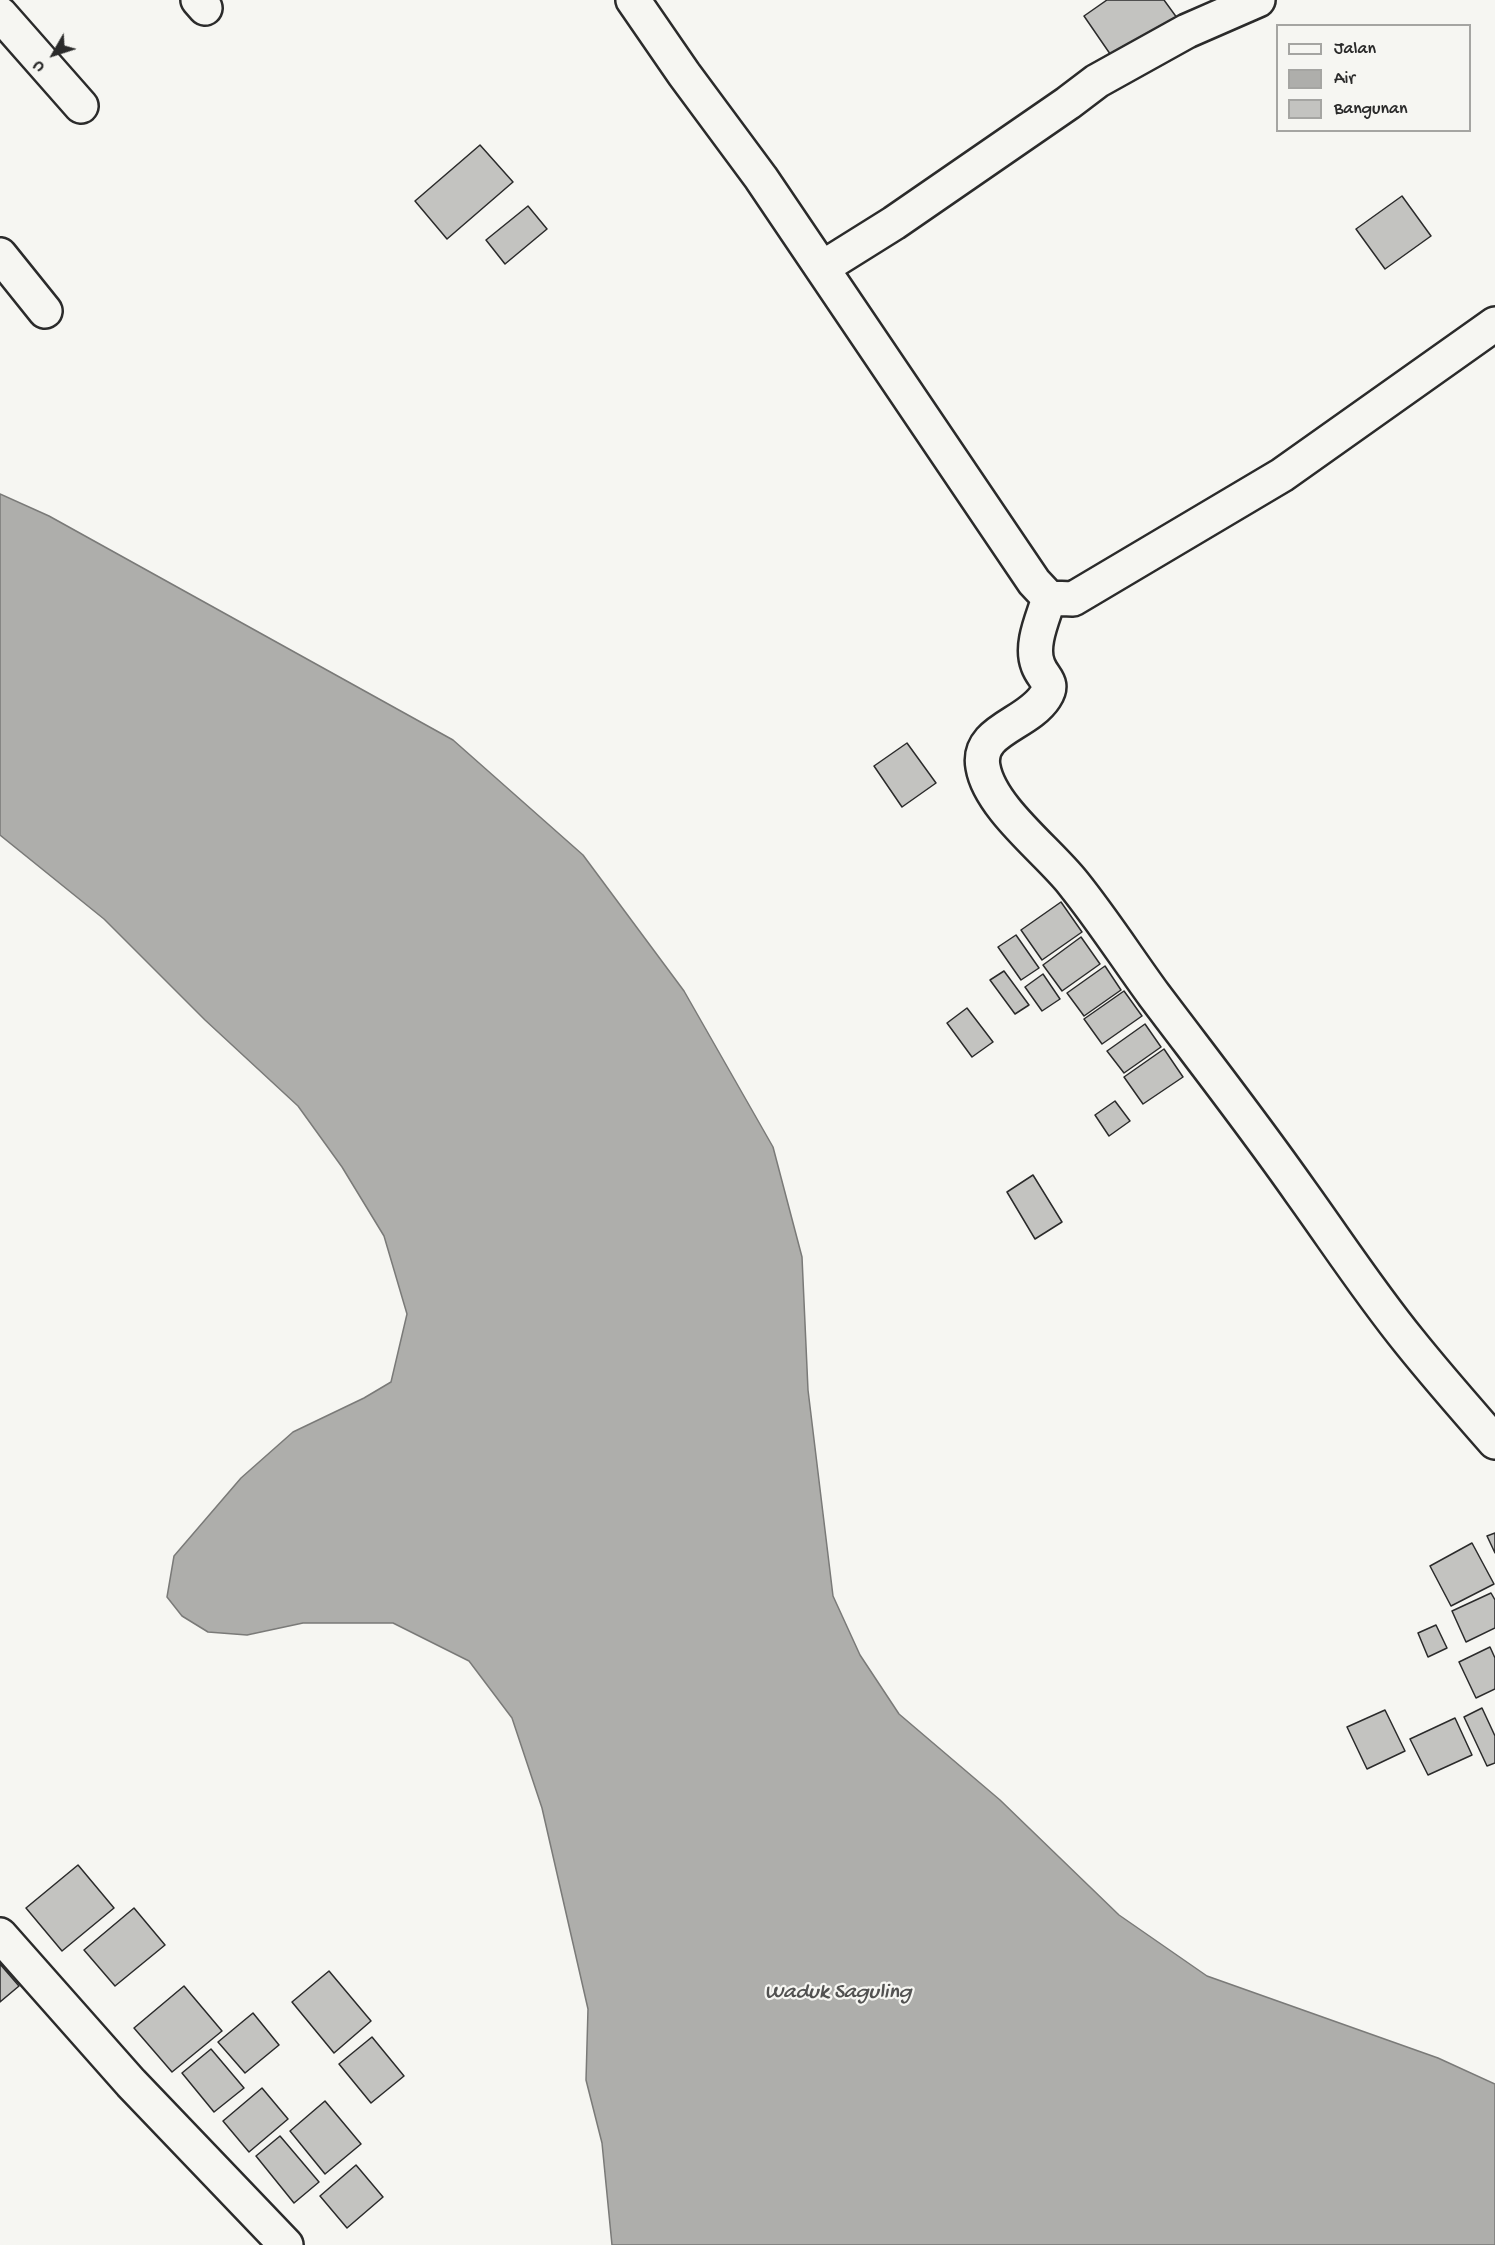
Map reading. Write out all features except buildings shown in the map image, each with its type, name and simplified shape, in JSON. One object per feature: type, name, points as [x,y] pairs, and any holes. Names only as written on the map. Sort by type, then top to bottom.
[{"type":"street","points":[[633,0],[761,178],[1034,582],[1049,598],[1073,599],[1282,475],[1495,324]]},
{"type":"street","points":[[822,268],[894,223],[1097,81],[1186,31],[1258,0]]},
{"type":"street","points":[[0,14],[81,106]]},
{"type":"street","points":[[0,255],[45,311]]},
{"type":"street","points":[[1049,598],[1035,648],[1038,666],[1049,681],[1050,690],[1031,713],[989,740],[982,750],[983,769],[994,794],[1020,827],[1072,881],[1257,1130],[1408,1341],[1495,1442]]},
{"type":"street","points":[[0,1935],[131,2083],[286,2245]]},
{"type":"water","name":"Waduk Saguling","points":[[0,494],[49,516],[453,740],[583,855],[684,991],[773,1147],[802,1257],[808,1390],[833,1596],[860,1655],[899,1714],[1000,1800],[1119,1915],[1207,1976],[1438,2058],[1495,2084],[1495,2245],[612,2245],[602,2143],[586,2080],[588,2009],[542,1808],[512,1718],[469,1661],[393,1623],[303,1623],[247,1635],[208,1632],[182,1616],[167,1597],[174,1556],[241,1478],[293,1432],[364,1398],[391,1382],[407,1314],[384,1236],[342,1167],[298,1106],[205,1020],[104,919],[0,835]]}]
